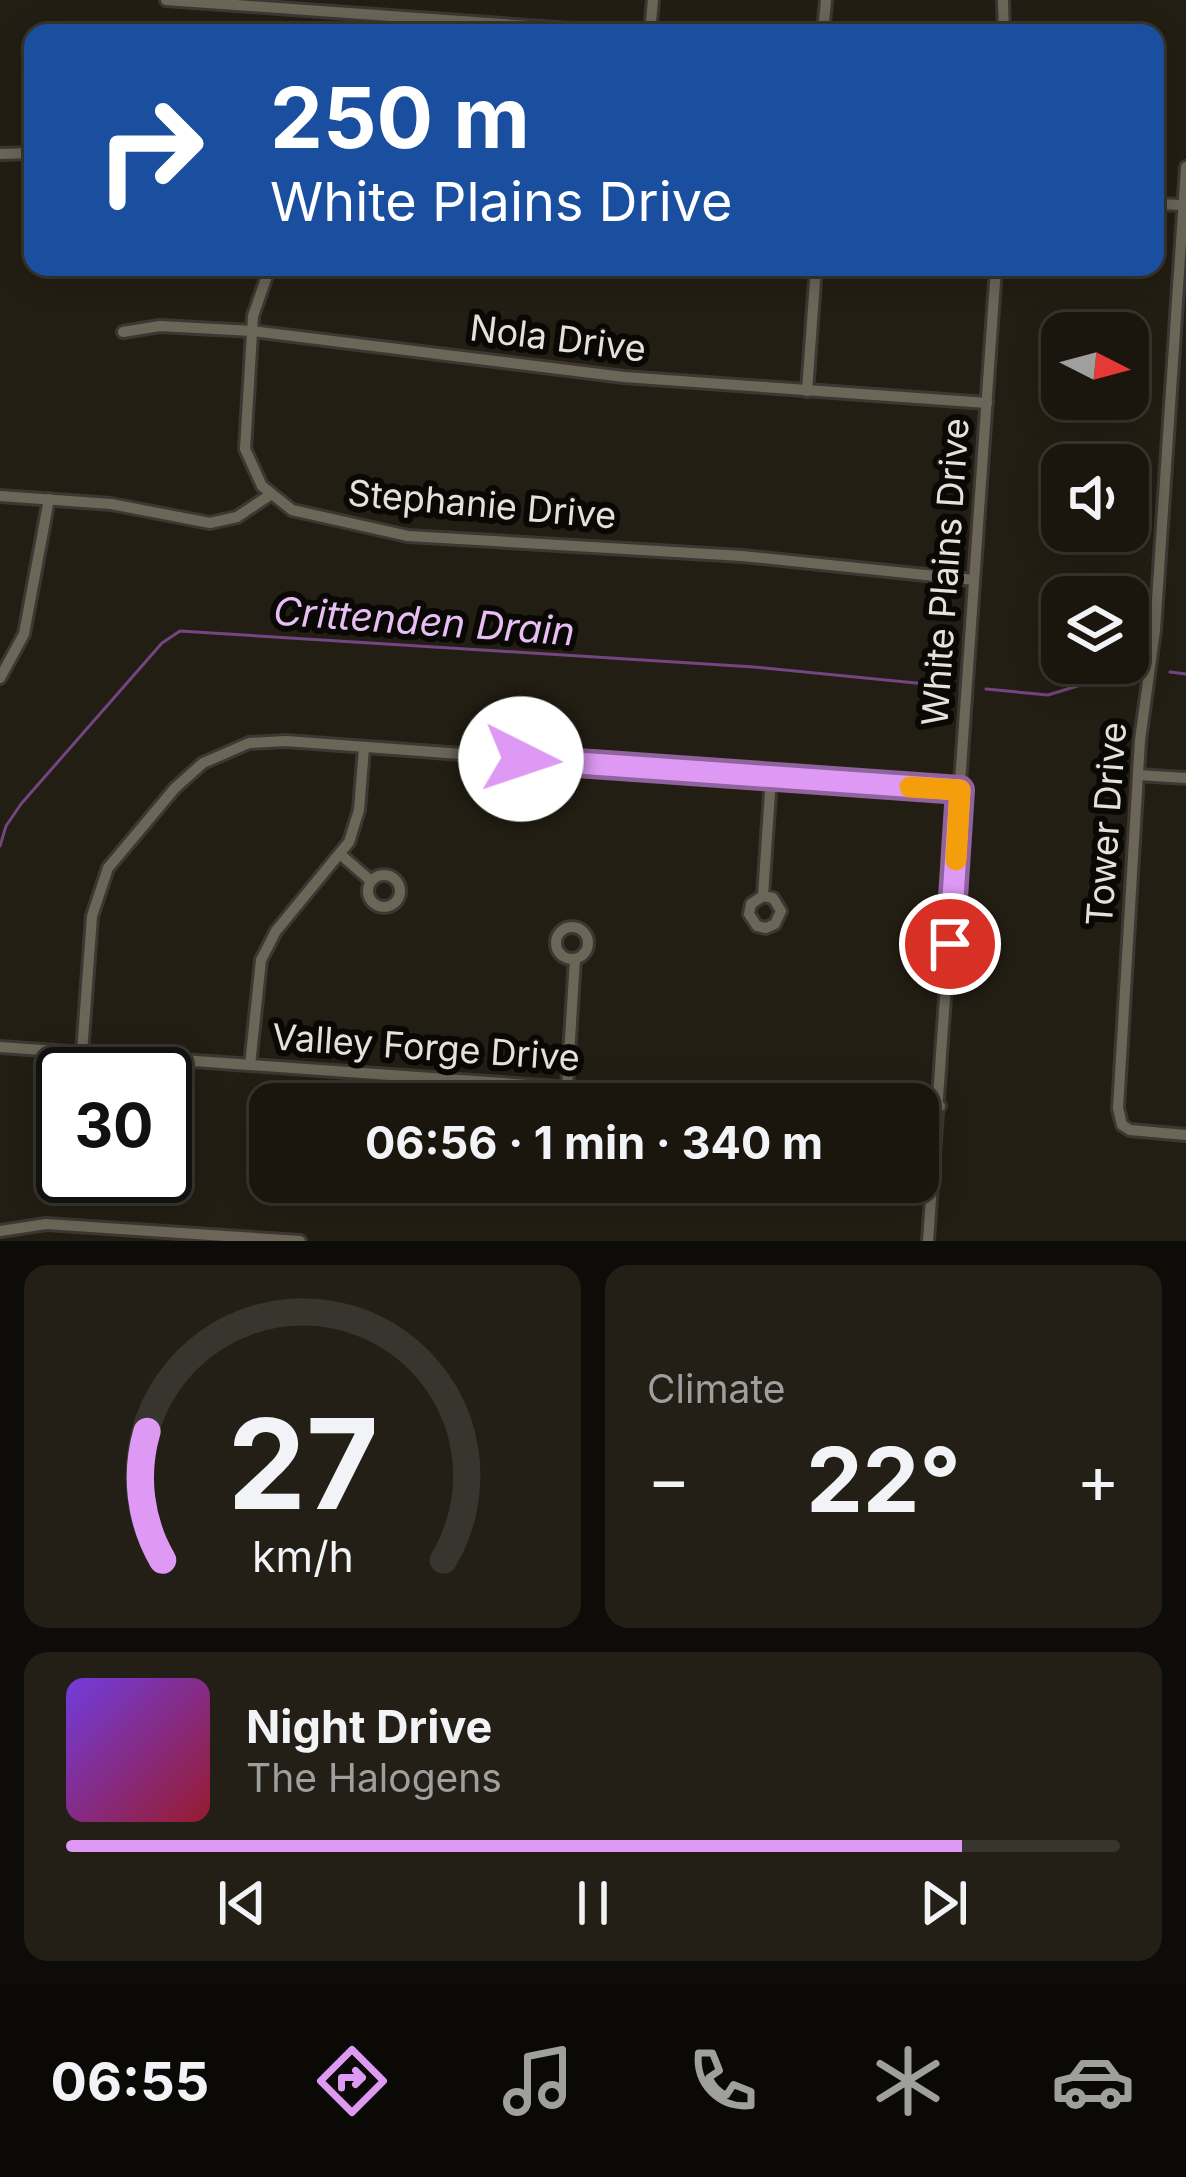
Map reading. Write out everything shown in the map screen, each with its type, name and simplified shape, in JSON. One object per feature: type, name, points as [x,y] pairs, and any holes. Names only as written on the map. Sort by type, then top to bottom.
[{"type":"street","points":[[166,0],[317,5],[527,24]]},
{"type":"street","name":"Tower Drive","points":[[1186,167],[1155,630],[1138,775],[1118,1108],[1122,1125],[1138,1132],[1186,1135]]},
{"type":"street","points":[[0,496],[130,507],[210,523],[237,517],[270,495],[255,476],[245,449],[255,302],[266,276]]},
{"type":"street","points":[[807,391],[815,276]]},
{"type":"street","name":"White Plains Drive","points":[[928,1241],[996,276]]},
{"type":"street","name":"Nola Drive","points":[[123,332],[160,326],[252,331],[588,374],[987,404]]},
{"type":"street","points":[[1170,405],[1184,406]]},
{"type":"street","name":"Stephanie Drive","points":[[270,495],[304,515],[408,536],[722,554],[974,580]]},
{"type":"street","points":[[0,678],[24,634],[49,499]]},
{"type":"street","points":[[82,1047],[92,916],[100,884],[118,854],[175,788],[218,754],[249,743],[286,741],[960,790]]},
{"type":"street","points":[[250,1064],[257,977],[268,945],[340,854],[359,810],[364,748]]},
{"type":"street","points":[[1138,775],[1186,778]]},
{"type":"street","points":[[763,896],[771,777]]},
{"type":"street","points":[[340,854],[371,881]]},
{"type":"street","points":[[567,1083],[575,959]]},
{"type":"street","name":"Valley Forge Drive","points":[[0,1047],[36,1050]]},
{"type":"street","name":"Valley Forge Drive","points":[[192,1060],[501,1083]]},
{"type":"street","points":[[0,1231],[46,1224],[300,1241]]},
{"type":"waterway","name":"Crittenden Drain","points":[[0,846],[21,804],[162,643],[180,631],[754,667],[946,686]]},
{"type":"waterway","name":"Crittenden Drain","points":[[1170,672],[1186,674]]},
{"type":"waterway","name":"Crittenden Drain","points":[[986,689],[1048,695],[1084,684]]},
{"type":"slow traffic","points":[[910,787],[960,790],[956,860]]},
{"type":"route","points":[[521,759],[960,790],[950,944]]}]
